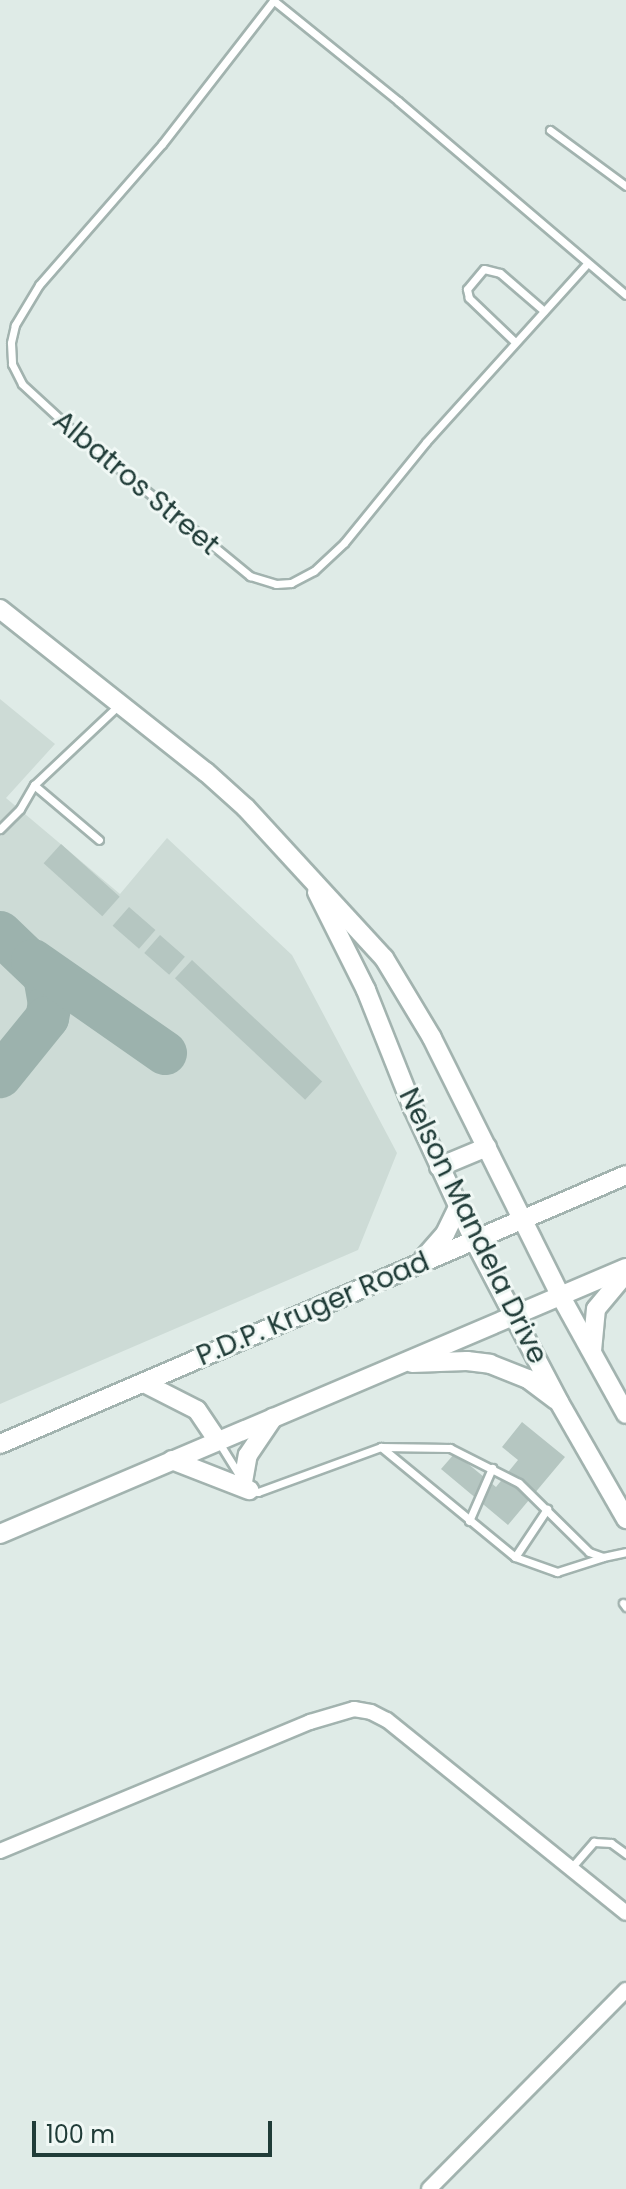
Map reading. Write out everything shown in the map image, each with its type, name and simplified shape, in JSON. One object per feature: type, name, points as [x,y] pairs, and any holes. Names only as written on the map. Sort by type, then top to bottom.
[{"type":"street","name":"Nelson Mandela Drive","points":[[0,609],[169,741],[246,808],[356,925],[397,977],[432,1038],[560,1295],[626,1414]]},
{"type":"street","name":"Nelson Mandela Drive","points":[[313,882],[366,990],[439,1167],[474,1240],[559,1402],[626,1519]]},
{"type":"street","points":[[439,1167],[487,1147]]},
{"type":"street","name":"P.D.P. Kruger Road","points":[[0,1444],[626,1175]]},
{"type":"street","points":[[420,1263],[445,1234],[458,1207]]},
{"type":"street","points":[[0,1534],[403,1364],[515,1313],[626,1271]]},
{"type":"street","points":[[592,1352],[596,1309],[626,1271]]},
{"type":"street","points":[[403,1364],[467,1361],[490,1364],[528,1379],[559,1402]]},
{"type":"street","points":[[144,1383],[197,1410],[218,1441]]},
{"type":"street","points":[[172,1460],[246,1486],[248,1455],[273,1418]]},
{"type":"street","points":[[0,1851],[310,1722],[354,1709],[371,1712],[387,1720],[626,1913]]},
{"type":"street","points":[[429,2189],[626,1990]]},
{"type":"lane","points":[[273,0],[398,101],[626,295]]},
{"type":"lane","name":"Albatros Street","points":[[273,0],[162,144],[26,303],[11,343],[12,364],[22,384],[236,566],[265,582],[291,583],[314,571],[344,543],[426,442],[588,263]]},
{"type":"lane","points":[[550,130],[626,186]]},
{"type":"lane","points":[[515,342],[469,298],[467,289],[484,269],[500,273],[544,311]]},
{"type":"lane","points":[[0,829],[20,809],[34,785],[120,703]]},
{"type":"lane","points":[[34,785],[99,840]]},
{"type":"lane","points":[[218,1441],[246,1486],[258,1492],[381,1447],[450,1448],[519,1483],[589,1552],[603,1557]]},
{"type":"lane","points":[[381,1447],[515,1557],[547,1571],[557,1572],[626,1552]]},
{"type":"lane","points":[[469,1521],[492,1468]]},
{"type":"lane","points":[[515,1557],[547,1509]]},
{"type":"lane","points":[[571,1868],[594,1842],[611,1843],[626,1854]]},
{"type":"shaded area","points":[[0,699],[55,744],[6,798],[120,894],[167,838],[292,955],[397,1153],[358,1250],[0,1404]]},
{"type":"building","points":[[61,844],[120,897],[102,916],[44,863]]},
{"type":"building","points":[[129,907],[155,930],[139,949],[113,926]]},
{"type":"building","points":[[160,935],[185,957],[169,975],[144,953]]},
{"type":"building","points":[[192,960],[322,1081],[305,1100],[175,978]]},
{"type":"building","points":[[522,1422],[565,1457],[508,1525],[441,1469],[455,1453],[496,1487],[518,1460],[502,1447]]},
{"type":"taxiway","points":[[0,933],[45,976],[50,1003],[47,1018],[0,1076]]},
{"type":"taxiway","points":[[33,961],[165,1053]]}]
